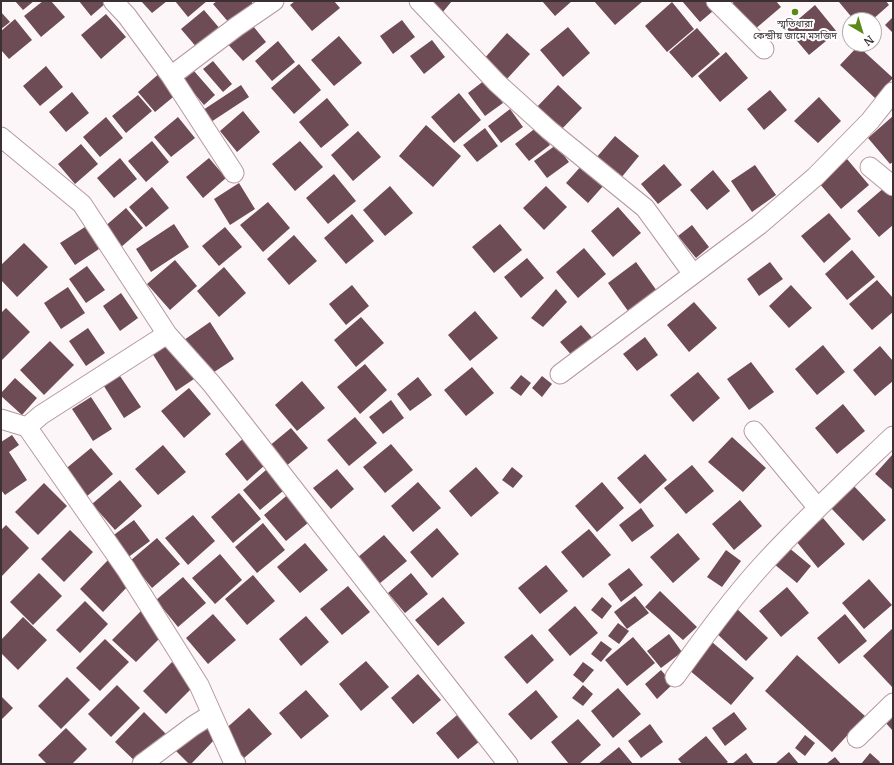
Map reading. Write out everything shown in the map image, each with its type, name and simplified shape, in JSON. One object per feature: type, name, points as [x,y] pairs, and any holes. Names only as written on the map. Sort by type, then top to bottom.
[{"type":"street","points":[[113,1],[127,16],[171,76],[234,174]]},
{"type":"street","points":[[171,76],[236,27],[274,1]]},
{"type":"street","points":[[419,1],[497,83],[549,130],[645,208],[693,274]]},
{"type":"street","points":[[716,1],[764,50]]},
{"type":"street","points":[[560,374],[759,225],[815,177],[870,121],[893,92]]},
{"type":"street","points":[[1,137],[82,204],[167,334],[211,383],[508,764]]},
{"type":"street","points":[[870,167],[893,186]]},
{"type":"street","points":[[27,427],[41,415],[167,334]]},
{"type":"street","points":[[1,419],[27,427],[126,569],[199,685],[233,761],[236,764]]},
{"type":"street","points":[[754,431],[818,508]]},
{"type":"street","points":[[675,677],[720,615],[765,563],[818,508],[893,436]]},
{"type":"street","points":[[857,738],[893,702]]},
{"type":"street","points":[[142,764],[193,726],[212,714]]},
{"type":"building","points":[[15,1],[34,1],[23,10]]},
{"type":"building","points":[[43,1],[51,1],[65,17],[41,37],[24,16]]},
{"type":"building","points":[[79,1],[104,1],[106,3],[91,16]]},
{"type":"building","points":[[141,1],[167,1],[152,13]]},
{"type":"building","points":[[175,1],[207,1],[188,17]]},
{"type":"building","points":[[217,1],[251,1],[254,5],[230,24],[213,4]]},
{"type":"building","points":[[295,1],[334,1],[340,8],[312,31],[290,5]]},
{"type":"building","points":[[429,1],[452,1],[442,13]]},
{"type":"building","points":[[542,1],[572,1],[555,16]]},
{"type":"building","points":[[594,1],[643,1],[615,25]]},
{"type":"building","points":[[682,1],[705,1],[713,11],[700,22]]},
{"type":"building","points":[[735,1],[776,1],[781,7],[754,30],[731,4]]},
{"type":"building","points":[[886,1],[889,5],[881,12],[847,12],[839,2]]},
{"type":"building","points":[[672,2],[694,29],[667,52],[645,26]]},
{"type":"building","points":[[815,5],[837,32],[809,55],[787,29]]},
{"type":"building","points":[[204,10],[221,30],[198,49],[181,29]]},
{"type":"building","points":[[1,12],[10,22],[1,29]]},
{"type":"building","points":[[106,14],[126,37],[101,59],[81,35]]},
{"type":"building","points":[[893,17],[893,33],[885,25]]},
{"type":"building","points":[[15,19],[32,40],[9,59],[1,50],[1,31]]},
{"type":"building","points":[[402,20],[415,37],[393,54],[380,36]]},
{"type":"building","points":[[249,21],[266,42],[243,61],[225,41]]},
{"type":"building","points":[[568,27],[590,53],[563,77],[540,50]]},
{"type":"building","points":[[697,28],[720,54],[692,78],[669,52]]},
{"type":"building","points":[[507,33],[530,54],[506,80],[483,60]]},
{"type":"building","points":[[339,36],[362,63],[334,86],[311,60]]},
{"type":"building","points":[[432,40],[445,57],[424,74],[410,56]]},
{"type":"building","points":[[278,41],[295,62],[272,81],[255,61]]},
{"type":"building","points":[[726,52],[748,78],[720,102],[698,76]]},
{"type":"building","points":[[852,52],[865,52],[893,78],[875,98],[840,65]]},
{"type":"building","points":[[213,61],[232,84],[223,92],[203,69]]},
{"type":"building","points":[[299,64],[321,90],[294,114],[271,88]]},
{"type":"building","points":[[46,66],[63,87],[40,106],[23,86]]},
{"type":"building","points":[[194,71],[215,95],[204,105],[183,80]]},
{"type":"building","points":[[161,72],[178,93],[155,112],[138,92]]},
{"type":"building","points":[[485,80],[503,103],[485,116],[468,93]]},
{"type":"building","points":[[241,85],[249,97],[211,122],[203,110]]},
{"type":"building","points":[[558,85],[582,108],[559,132],[535,109]]},
{"type":"building","points":[[770,90],[787,110],[764,130],[747,109]]},
{"type":"building","points":[[72,92],[89,113],[66,132],[49,112]]},
{"type":"building","points":[[459,93],[481,120],[454,143],[431,117]]},
{"type":"building","points":[[138,95],[152,111],[126,133],[112,116]]},
{"type":"building","points":[[819,97],[841,121],[818,143],[794,121]]},
{"type":"building","points":[[327,98],[349,125],[321,148],[299,122]]},
{"type":"building","points":[[510,109],[523,127],[501,143],[488,126]]},
{"type":"building","points":[[243,111],[260,132],[237,152],[220,131]]},
{"type":"building","points":[[893,116],[893,162],[890,164],[868,138]]},
{"type":"building","points":[[106,117],[123,138],[100,157],[83,137]]},
{"type":"building","points":[[178,117],[195,138],[171,157],[154,137]]},
{"type":"building","points":[[426,125],[461,156],[433,187],[399,156]]},
{"type":"building","points":[[537,127],[550,145],[529,161],[515,144]]},
{"type":"building","points":[[485,128],[498,146],[477,162],[463,145]]},
{"type":"building","points":[[358,131],[381,157],[353,181],[331,155]]},
{"type":"building","points":[[615,136],[639,156],[621,178],[596,158]]},
{"type":"building","points":[[152,141],[169,162],[146,182],[128,161]]},
{"type":"building","points":[[300,141],[323,167],[295,191],[272,164]]},
{"type":"building","points":[[81,144],[98,164],[75,184],[58,164]]},
{"type":"building","points":[[556,145],[569,162],[547,178],[534,161]]},
{"type":"building","points":[[120,158],[137,179],[114,198],[97,178]]},
{"type":"building","points":[[209,158],[226,178],[203,198],[186,177]]},
{"type":"building","points":[[847,159],[869,185],[841,209],[819,183]]},
{"type":"building","points":[[664,164],[682,185],[658,204],[641,184]]},
{"type":"building","points":[[582,165],[604,185],[588,203],[566,183]]},
{"type":"building","points":[[755,165],[776,195],[752,212],[731,181]]},
{"type":"building","points":[[713,170],[730,191],[707,210],[690,190]]},
{"type":"building","points":[[334,174],[356,201],[328,224],[306,198]]},
{"type":"building","points":[[239,183],[255,209],[230,225],[214,199]]},
{"type":"building","points":[[390,186],[413,213],[385,236],[363,210]]},
{"type":"building","points":[[546,186],[567,207],[544,230],[523,208]]},
{"type":"building","points":[[152,187],[169,208],[146,227],[129,207]]},
{"type":"building","points":[[885,187],[893,197],[893,225],[879,237],[857,211]]},
{"type":"building","points":[[268,202],[290,228],[263,252],[240,225]]},
{"type":"building","points":[[618,207],[641,233],[613,257],[591,231]]},
{"type":"building","points":[[126,208],[143,228],[120,248],[103,228]]},
{"type":"building","points":[[829,213],[851,239],[824,263],[801,236]]},
{"type":"building","points":[[352,214],[374,241],[346,264],[324,238]]},
{"type":"building","points":[[174,224],[189,247],[151,272],[136,249]]},
{"type":"building","points":[[500,224],[522,250],[494,273],[472,247]]},
{"type":"building","points":[[692,225],[709,247],[696,258],[678,236]]},
{"type":"building","points":[[85,227],[99,249],[75,265],[60,243]]},
{"type":"building","points":[[225,227],[242,247],[219,266],[202,246]]},
{"type":"building","points":[[294,235],[317,261],[289,285],[267,259]]},
{"type":"building","points":[[24,243],[48,267],[17,297],[1,280],[1,265]]},
{"type":"building","points":[[584,248],[606,274],[578,298],[556,272]]},
{"type":"building","points":[[852,250],[875,277],[847,300],[825,274]]},
{"type":"building","points":[[527,258],[544,278],[521,298],[504,277]]},
{"type":"building","points":[[175,260],[197,286],[170,310],[147,284]]},
{"type":"building","points":[[636,262],[657,291],[628,311],[608,283]]},
{"type":"building","points":[[770,262],[783,279],[759,296],[747,279]]},
{"type":"building","points":[[87,266],[105,290],[86,303],[69,279]]},
{"type":"building","points":[[224,267],[246,293],[219,317],[197,291]]},
{"type":"building","points":[[877,280],[893,298],[893,312],[872,330],[849,304]]},
{"type":"building","points":[[352,285],[369,306],[346,325],[329,304]]},
{"type":"building","points":[[791,285],[812,308],[789,328],[769,306]]},
{"type":"building","points":[[68,287],[85,313],[61,329],[44,303]]},
{"type":"building","points":[[556,289],[567,302],[543,327],[531,318]]},
{"type":"building","points":[[121,293],[138,318],[120,331],[103,306]]},
{"type":"building","points":[[694,302],[717,328],[689,352],[667,325]]},
{"type":"building","points":[[6,308],[30,332],[1,361],[1,313]]},
{"type":"building","points":[[475,311],[498,338],[470,361],[448,335]]},
{"type":"building","points":[[361,317],[384,343],[356,367],[334,340]]},
{"type":"building","points":[[210,322],[234,359],[208,376],[184,340]]},
{"type":"building","points":[[581,325],[595,341],[574,358],[560,342]]},
{"type":"building","points":[[88,328],[105,353],[86,366],[69,341]]},
{"type":"building","points":[[645,337],[658,355],[637,371],[623,354]]},
{"type":"building","points":[[172,340],[197,377],[176,391],[152,353]]},
{"type":"building","points":[[50,341],[74,365],[44,395],[20,370]]},
{"type":"building","points":[[823,345],[845,372],[817,395],[795,369]]},
{"type":"building","points":[[880,346],[893,361],[893,381],[875,396],[853,370]]},
{"type":"building","points":[[751,362],[774,392],[749,410],[727,379]]},
{"type":"building","points":[[365,364],[387,390],[360,414],[337,387]]},
{"type":"building","points":[[472,367],[494,393],[466,416],[444,390]]},
{"type":"building","points":[[698,372],[720,398],[693,422],[670,395]]},
{"type":"building","points":[[118,373],[141,407],[124,418],[102,383]]},
{"type":"building","points":[[521,375],[531,383],[521,396],[510,388]]},
{"type":"building","points":[[542,376],[552,384],[542,397],[532,388]]},
{"type":"building","points":[[418,377],[432,395],[410,411],[397,394]]},
{"type":"building","points":[[15,378],[37,398],[22,415],[1,396],[1,393]]},
{"type":"building","points":[[302,381],[325,408],[297,431],[275,405]]},
{"type":"building","points":[[189,388],[211,414],[184,438],[161,411]]},
{"type":"building","points":[[91,397],[112,429],[93,441],[72,409]]},
{"type":"building","points":[[391,400],[404,418],[383,434],[369,417]]},
{"type":"building","points":[[843,404],[865,431],[837,454],[815,428]]},
{"type":"building","points":[[355,417],[377,443],[349,466],[327,440]]},
{"type":"building","points":[[291,428],[308,448],[285,467],[268,447]]},
{"type":"building","points":[[252,431],[274,457],[247,481],[225,454]]},
{"type":"building","points":[[12,435],[19,445],[9,452],[27,480],[5,495],[1,490],[1,442]]},
{"type":"building","points":[[732,437],[766,468],[743,492],[708,462]]},
{"type":"building","points":[[391,444],[413,470],[385,493],[363,467]]},
{"type":"building","points":[[163,445],[186,472],[158,495],[135,469]]},
{"type":"building","points":[[91,448],[113,474],[86,497],[63,471]]},
{"type":"building","points":[[645,454],[667,480],[640,504],[617,478]]},
{"type":"building","points":[[893,454],[893,490],[875,474]]},
{"type":"building","points":[[692,465],[714,491],[686,514],[664,488]]},
{"type":"building","points":[[476,467],[499,493],[471,517],[449,491]]},
{"type":"building","points":[[512,467],[523,476],[513,488],[502,480]]},
{"type":"building","points":[[337,469],[354,489],[331,509],[313,488]]},
{"type":"building","points":[[266,470],[283,491],[260,510],[243,490]]},
{"type":"building","points":[[120,480],[142,506],[115,530],[92,504]]},
{"type":"building","points":[[418,482],[441,508],[413,532],[391,506]]},
{"type":"building","points":[[602,482],[624,508],[597,532],[575,506]]},
{"type":"building","points":[[44,483],[67,506],[38,535],[15,512]]},
{"type":"building","points":[[853,485],[886,520],[863,541],[830,507]]},
{"type":"building","points":[[292,491],[314,518],[286,541],[264,515]]},
{"type":"building","points":[[239,493],[261,519],[233,543],[211,517]]},
{"type":"building","points":[[740,500],[762,526],[734,550],[712,524]]},
{"type":"building","points":[[641,508],[654,526],[632,542],[619,525]]},
{"type":"building","points":[[193,515],[215,541],[188,565],[165,538]]},
{"type":"building","points":[[823,518],[845,544],[818,568],[796,541]]},
{"type":"building","points":[[134,520],[150,541],[123,561],[107,540]]},
{"type":"building","points":[[263,523],[285,550],[257,573],[235,547]]},
{"type":"building","points":[[6,525],[29,548],[1,577],[1,530]]},
{"type":"building","points":[[437,528],[459,554],[432,578],[410,552]]},
{"type":"building","points":[[589,529],[611,555],[583,578],[561,552]]},
{"type":"building","points":[[70,530],[93,552],[64,582],[41,559]]},
{"type":"building","points":[[678,533],[700,559],[673,583],[650,557]]},
{"type":"building","points":[[384,535],[407,561],[379,584],[357,558]]},
{"type":"building","points":[[157,538],[180,564],[152,588],[130,561]]},
{"type":"building","points":[[305,543],[328,570],[300,593],[277,567]]},
{"type":"building","points":[[788,547],[811,566],[797,583],[774,564]]},
{"type":"building","points":[[726,550],[741,561],[722,587],[707,577]]},
{"type":"building","points":[[220,554],[242,580],[215,604],[192,578]]},
{"type":"building","points":[[109,559],[132,582],[103,612],[80,589]]},
{"type":"building","points":[[546,565],[568,591],[540,614],[518,588]]},
{"type":"building","points":[[629,568],[643,585],[621,602],[608,584]]},
{"type":"building","points":[[39,573],[62,596],[33,625],[10,602]]},
{"type":"building","points":[[411,573],[428,594],[405,613],[388,593]]},
{"type":"building","points":[[253,575],[275,601],[247,625],[225,599]]},
{"type":"building","points":[[183,577],[206,603],[178,627],[156,600]]},
{"type":"building","points":[[869,579],[892,605],[864,629],[842,603]]},
{"type":"building","points":[[348,586],[370,612],[342,635],[320,609]]},
{"type":"building","points":[[787,587],[809,613],[781,637],[759,611]]},
{"type":"building","points":[[660,591],[697,627],[683,640],[645,607]]},
{"type":"building","points":[[635,596],[649,613],[627,629],[614,612]]},
{"type":"building","points":[[443,597],[465,623],[438,646],[415,620]]},
{"type":"building","points":[[602,597],[612,606],[602,619],[591,610]]},
{"type":"building","points":[[85,601],[108,624],[80,653],[56,630]]},
{"type":"building","points":[[575,606],[598,633],[570,656],[548,630]]},
{"type":"building","points":[[735,607],[768,638],[746,661],[713,630]]},
{"type":"building","points":[[142,610],[165,633],[136,662],[112,640]]},
{"type":"building","points":[[213,614],[236,640],[208,664],[186,638]]},
{"type":"building","points":[[845,614],[867,641],[839,664],[817,638]]},
{"type":"building","points":[[306,616],[329,642],[301,666],[279,639]]},
{"type":"building","points":[[23,617],[47,640],[18,670],[1,653],[1,640]]},
{"type":"building","points":[[618,623],[629,631],[619,644],[608,636]]},
{"type":"building","points":[[893,628],[893,688],[863,656]]},
{"type":"building","points":[[532,634],[554,660],[527,684],[504,657]]},
{"type":"building","points":[[669,634],[682,652],[661,668],[647,651]]},
{"type":"building","points":[[633,637],[655,663],[627,686],[605,660]]},
{"type":"building","points":[[105,639],[129,662],[100,691],[76,668]]},
{"type":"building","points":[[601,641],[612,649],[601,662],[591,654]]},
{"type":"building","points":[[712,642],[754,678],[731,705],[689,670]]},
{"type":"building","points":[[797,655],[865,716],[832,752],[765,691]]},
{"type":"building","points":[[366,661],[389,687],[361,711],[339,684]]},
{"type":"building","points":[[172,662],[195,685],[166,714],[143,691]]},
{"type":"building","points":[[583,662],[594,670],[583,683],[573,675]]},
{"type":"building","points":[[661,670],[673,684],[657,699],[645,684]]},
{"type":"building","points":[[418,674],[441,700],[413,724],[391,698]]},
{"type":"building","points":[[67,677],[90,700],[61,729],[38,706]]},
{"type":"building","points":[[117,685],[140,708],[111,737],[88,714]]},
{"type":"building","points":[[583,685],[593,694],[583,706],[572,698]]},
{"type":"building","points":[[618,688],[641,714],[613,738],[591,711]]},
{"type":"building","points":[[306,690],[329,716],[301,739],[279,713]]},
{"type":"building","points":[[536,690],[558,717],[531,740],[508,714]]},
{"type":"building","points":[[1,696],[13,708],[1,720]]},
{"type":"building","points":[[893,697],[893,731],[876,712]]},
{"type":"building","points":[[249,708],[272,734],[244,758],[222,732]]},
{"type":"building","points":[[463,710],[486,736],[458,759],[436,733]]},
{"type":"building","points":[[144,712],[167,735],[138,764],[115,742]]},
{"type":"building","points":[[196,712],[219,735],[191,764],[189,764],[167,742]]},
{"type":"building","points":[[734,712],[747,729],[725,746],[712,728]]},
{"type":"building","points":[[578,719],[601,745],[579,764],[569,764],[551,742]]},
{"type":"building","points":[[650,724],[663,742],[641,758],[628,741]]},
{"type":"building","points":[[66,728],[87,749],[72,764],[47,764],[38,755]]},
{"type":"building","points":[[805,735],[815,743],[805,756],[795,748]]},
{"type":"building","points":[[706,736],[728,762],[725,764],[682,764],[678,759]]},
{"type":"building","points":[[619,747],[633,764],[598,764]]},
{"type":"building","points":[[789,752],[799,764],[775,764]]},
{"type":"building","points":[[746,753],[754,764],[732,764]]},
{"type":"building","points":[[870,753],[880,762],[879,764],[861,764]]},
{"type":"building","points":[[835,757],[841,764],[826,764]]},
{"type":"place","name":"স্মৃতিধারা কেন্দ্রীয় জামে মসজিদ","points":[[795,12]]}]
